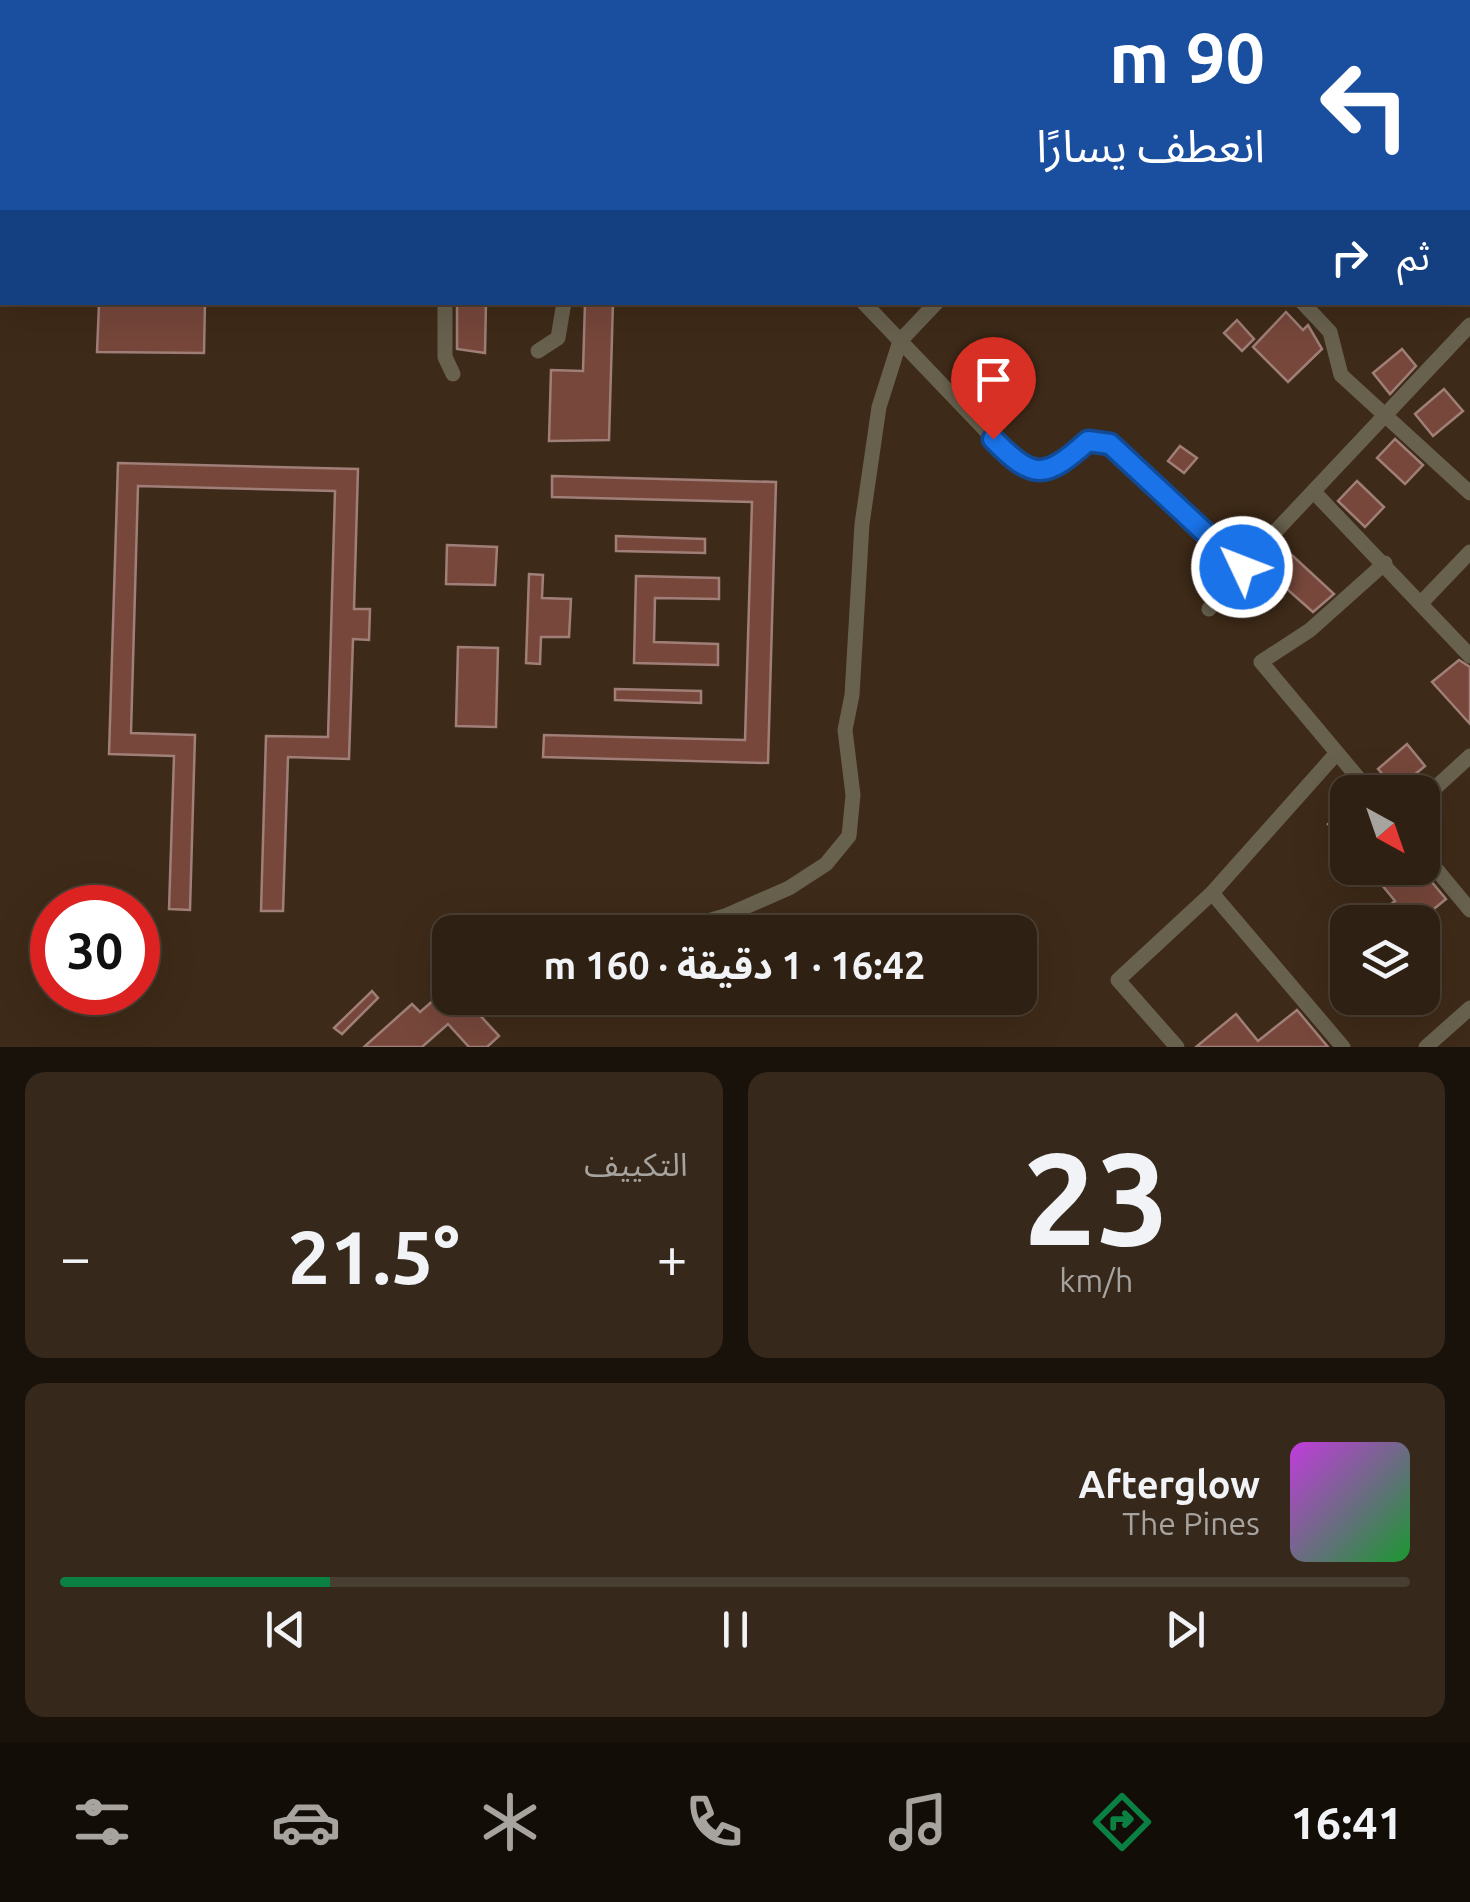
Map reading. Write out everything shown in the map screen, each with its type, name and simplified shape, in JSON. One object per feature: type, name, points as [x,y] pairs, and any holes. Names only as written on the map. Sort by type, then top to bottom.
[{"type":"street","points":[[445,305],[445,357],[453,374]]},
{"type":"street","points":[[538,350],[558,338],[564,305]]},
{"type":"street","points":[[866,305],[1017,464],[1038,473],[1058,467],[1088,441],[1110,444],[1242,567]]},
{"type":"street","points":[[720,915],[788,888],[826,864],[849,836],[853,795],[846,730],[852,695],[862,524],[879,407],[900,341],[934,305]]},
{"type":"street","points":[[1305,305],[1330,332],[1341,375],[1470,493]]},
{"type":"street","points":[[1209,609],[1242,567],[1470,325]]},
{"type":"street","points":[[1314,492],[1470,656]]},
{"type":"street","points":[[1422,602],[1470,552]]},
{"type":"street","points":[[1354,775],[1261,662],[1310,630],[1384,563]]},
{"type":"street","points":[[1177,1047],[1118,980],[1212,892],[1335,755]]},
{"type":"street","points":[[1440,784],[1470,756]]},
{"type":"street","points":[[1440,868],[1464,889],[1470,910]]},
{"type":"street","points":[[1212,892],[1343,1047]]},
{"type":"street","points":[[1426,1047],[1470,1008]]},
{"type":"building","points":[[99,305],[205,305],[204,353],[97,352]]},
{"type":"building","points":[[457,305],[486,305],[485,353],[457,349]]},
{"type":"building","points":[[585,305],[613,305],[609,440],[549,441],[551,370],[583,371]]},
{"type":"building","points":[[1286,312],[1303,330],[1308,325],[1322,349],[1288,382],[1253,347]]},
{"type":"building","points":[[1237,320],[1254,339],[1242,351],[1224,333]]},
{"type":"building","points":[[1402,349],[1416,366],[1390,394],[1373,373]]},
{"type":"building","points":[[1444,389],[1463,411],[1433,436],[1415,414]]},
{"type":"building","points":[[1395,439],[1423,465],[1405,484],[1377,458]]},
{"type":"building","points":[[1180,446],[1197,458],[1184,473],[1168,461]]},
{"type":"building","points":[[118,463],[358,469],[354,609],[370,609],[369,640],[353,639],[349,759],[288,757],[283,911],[261,911],[266,736],[328,737],[335,491],[138,486],[131,733],[195,735],[190,910],[169,909],[174,756],[109,754]]},
{"type":"building","points":[[552,476],[776,482],[768,763],[543,757],[544,735],[745,740],[752,502],[552,497]]},
{"type":"building","points":[[1357,481],[1384,507],[1365,527],[1338,501]]},
{"type":"building","points":[[616,536],[705,539],[705,553],[616,551]]},
{"type":"building","points":[[447,545],[497,547],[495,585],[446,584]]},
{"type":"building","points":[[1282,546],[1334,594],[1313,612],[1262,567]]},
{"type":"building","points":[[529,574],[543,575],[542,598],[571,599],[569,637],[541,637],[540,664],[526,663]]},
{"type":"building","points":[[636,576],[719,578],[719,599],[655,598],[654,642],[718,644],[718,665],[634,663]]},
{"type":"building","points":[[458,647],[498,648],[496,727],[456,726]]},
{"type":"building","points":[[1459,660],[1470,667],[1470,724],[1432,682]]},
{"type":"building","points":[[615,689],[701,691],[701,703],[615,700]]},
{"type":"building","points":[[1407,744],[1425,766],[1414,775],[1383,775],[1378,769]]},
{"type":"building","points":[[1382,885],[1434,885],[1446,899],[1439,905],[1390,905],[1395,901]]},
{"type":"building","points":[[372,991],[378,998],[342,1034],[334,1028]]},
{"type":"building","points":[[432,1002],[432,1015],[480,1015],[499,1036],[487,1047],[469,1047],[448,1024],[422,1047],[364,1047],[412,1004],[420,1012]]},
{"type":"building","points":[[1297,1010],[1328,1047],[1196,1047],[1236,1014],[1258,1041]]},
{"type":"route","points":[[993,439],[1017,464],[1038,473],[1058,467],[1088,441],[1110,444],[1242,567]]}]
